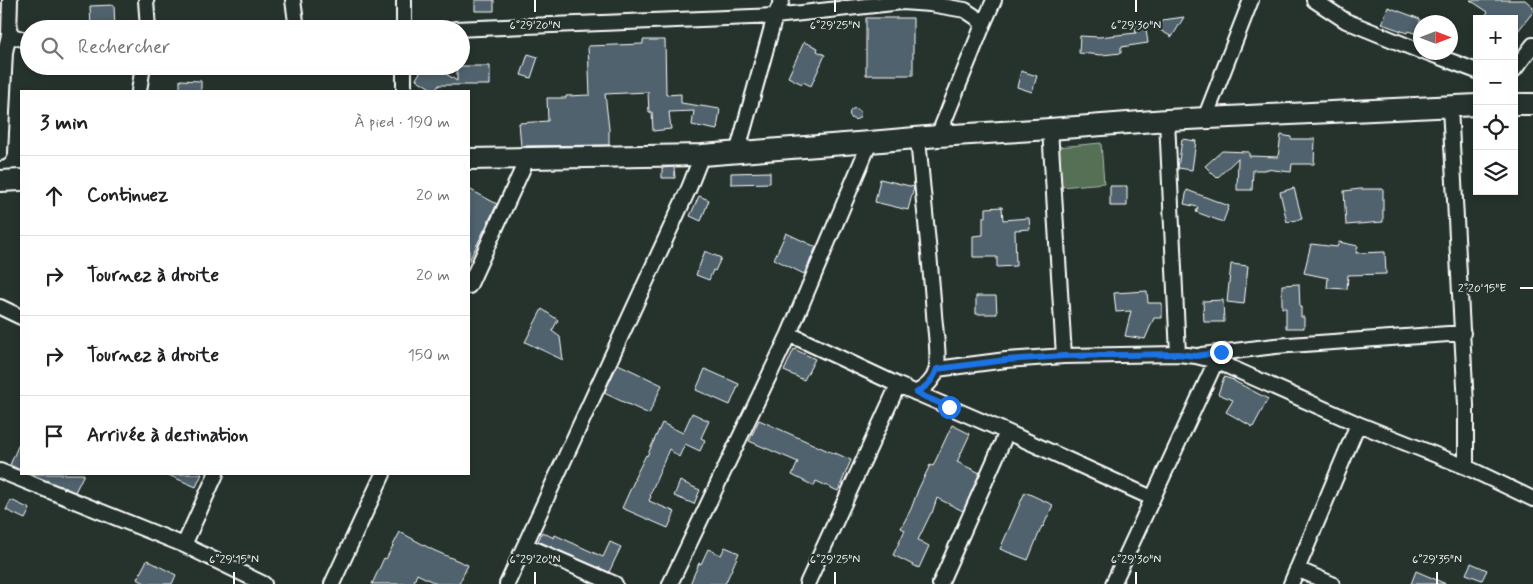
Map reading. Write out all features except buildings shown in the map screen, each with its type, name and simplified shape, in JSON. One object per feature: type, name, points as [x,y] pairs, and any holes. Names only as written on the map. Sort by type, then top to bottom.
[{"type":"street","points":[[0,153],[5,52],[10,35],[10,0]]},
{"type":"street","points":[[146,0],[147,20]]},
{"type":"street","points":[[293,0],[296,20]]},
{"type":"street","points":[[404,0],[404,20]]},
{"type":"street","points":[[737,153],[775,16],[782,0]]},
{"type":"street","points":[[938,136],[994,0]]},
{"type":"street","points":[[1205,118],[1251,0]]},
{"type":"street","points":[[1314,0],[1346,21],[1413,48]]},
{"type":"street","points":[[470,28],[775,16],[903,1],[965,10],[977,18],[983,25]]},
{"type":"street","points":[[10,35],[20,38]]},
{"type":"street","points":[[1518,65],[1533,45]]},
{"type":"street","points":[[1446,60],[1473,70]]},
{"type":"street","points":[[139,90],[142,75]]},
{"type":"street","points":[[404,75],[404,90]]},
{"type":"street","points":[[1518,104],[1533,104]]},
{"type":"street","points":[[470,159],[702,155],[1167,120],[1473,106]]},
{"type":"street","points":[[1450,107],[1466,414],[1466,467]]},
{"type":"street","points":[[1167,120],[1178,354]]},
{"type":"street","points":[[1050,129],[1064,356]]},
{"type":"street","points":[[916,393],[930,384],[937,369],[930,256],[918,138]]},
{"type":"street","points":[[670,584],[789,334],[870,142]]},
{"type":"street","points":[[507,584],[689,188],[702,155]]},
{"type":"street","points":[[470,284],[528,157]]},
{"type":"street","points":[[0,181],[20,180]]},
{"type":"street","points":[[0,307],[20,317]]},
{"type":"street","points":[[1196,356],[1275,346],[1462,333]]},
{"type":"street","points":[[789,334],[898,385],[1152,498]]},
{"type":"street","points":[[937,369],[1006,360],[1064,356],[1178,354],[1216,360],[1358,424],[1466,467],[1533,498]]},
{"type":"street","points":[[1113,584],[1216,360]]},
{"type":"street","points":[[807,584],[898,385]]},
{"type":"street","points":[[1291,584],[1358,424]]},
{"type":"street","points":[[940,584],[1007,432]]},
{"type":"street","points":[[0,470],[184,545],[264,584]]},
{"type":"street","points":[[184,545],[216,475]]},
{"type":"street","points":[[332,584],[383,475]]},
{"type":"street","points":[[525,545],[615,584]]},
{"type":"street","points":[[1297,569],[1332,584]]},
{"type":"green space","points":[[1101,143],[1104,183],[1061,187],[1058,147]]},
{"type":"route","points":[[949,407],[916,393],[930,384],[937,369],[1006,360],[1064,356],[1178,354],[1196,356],[1221,352]]}]
